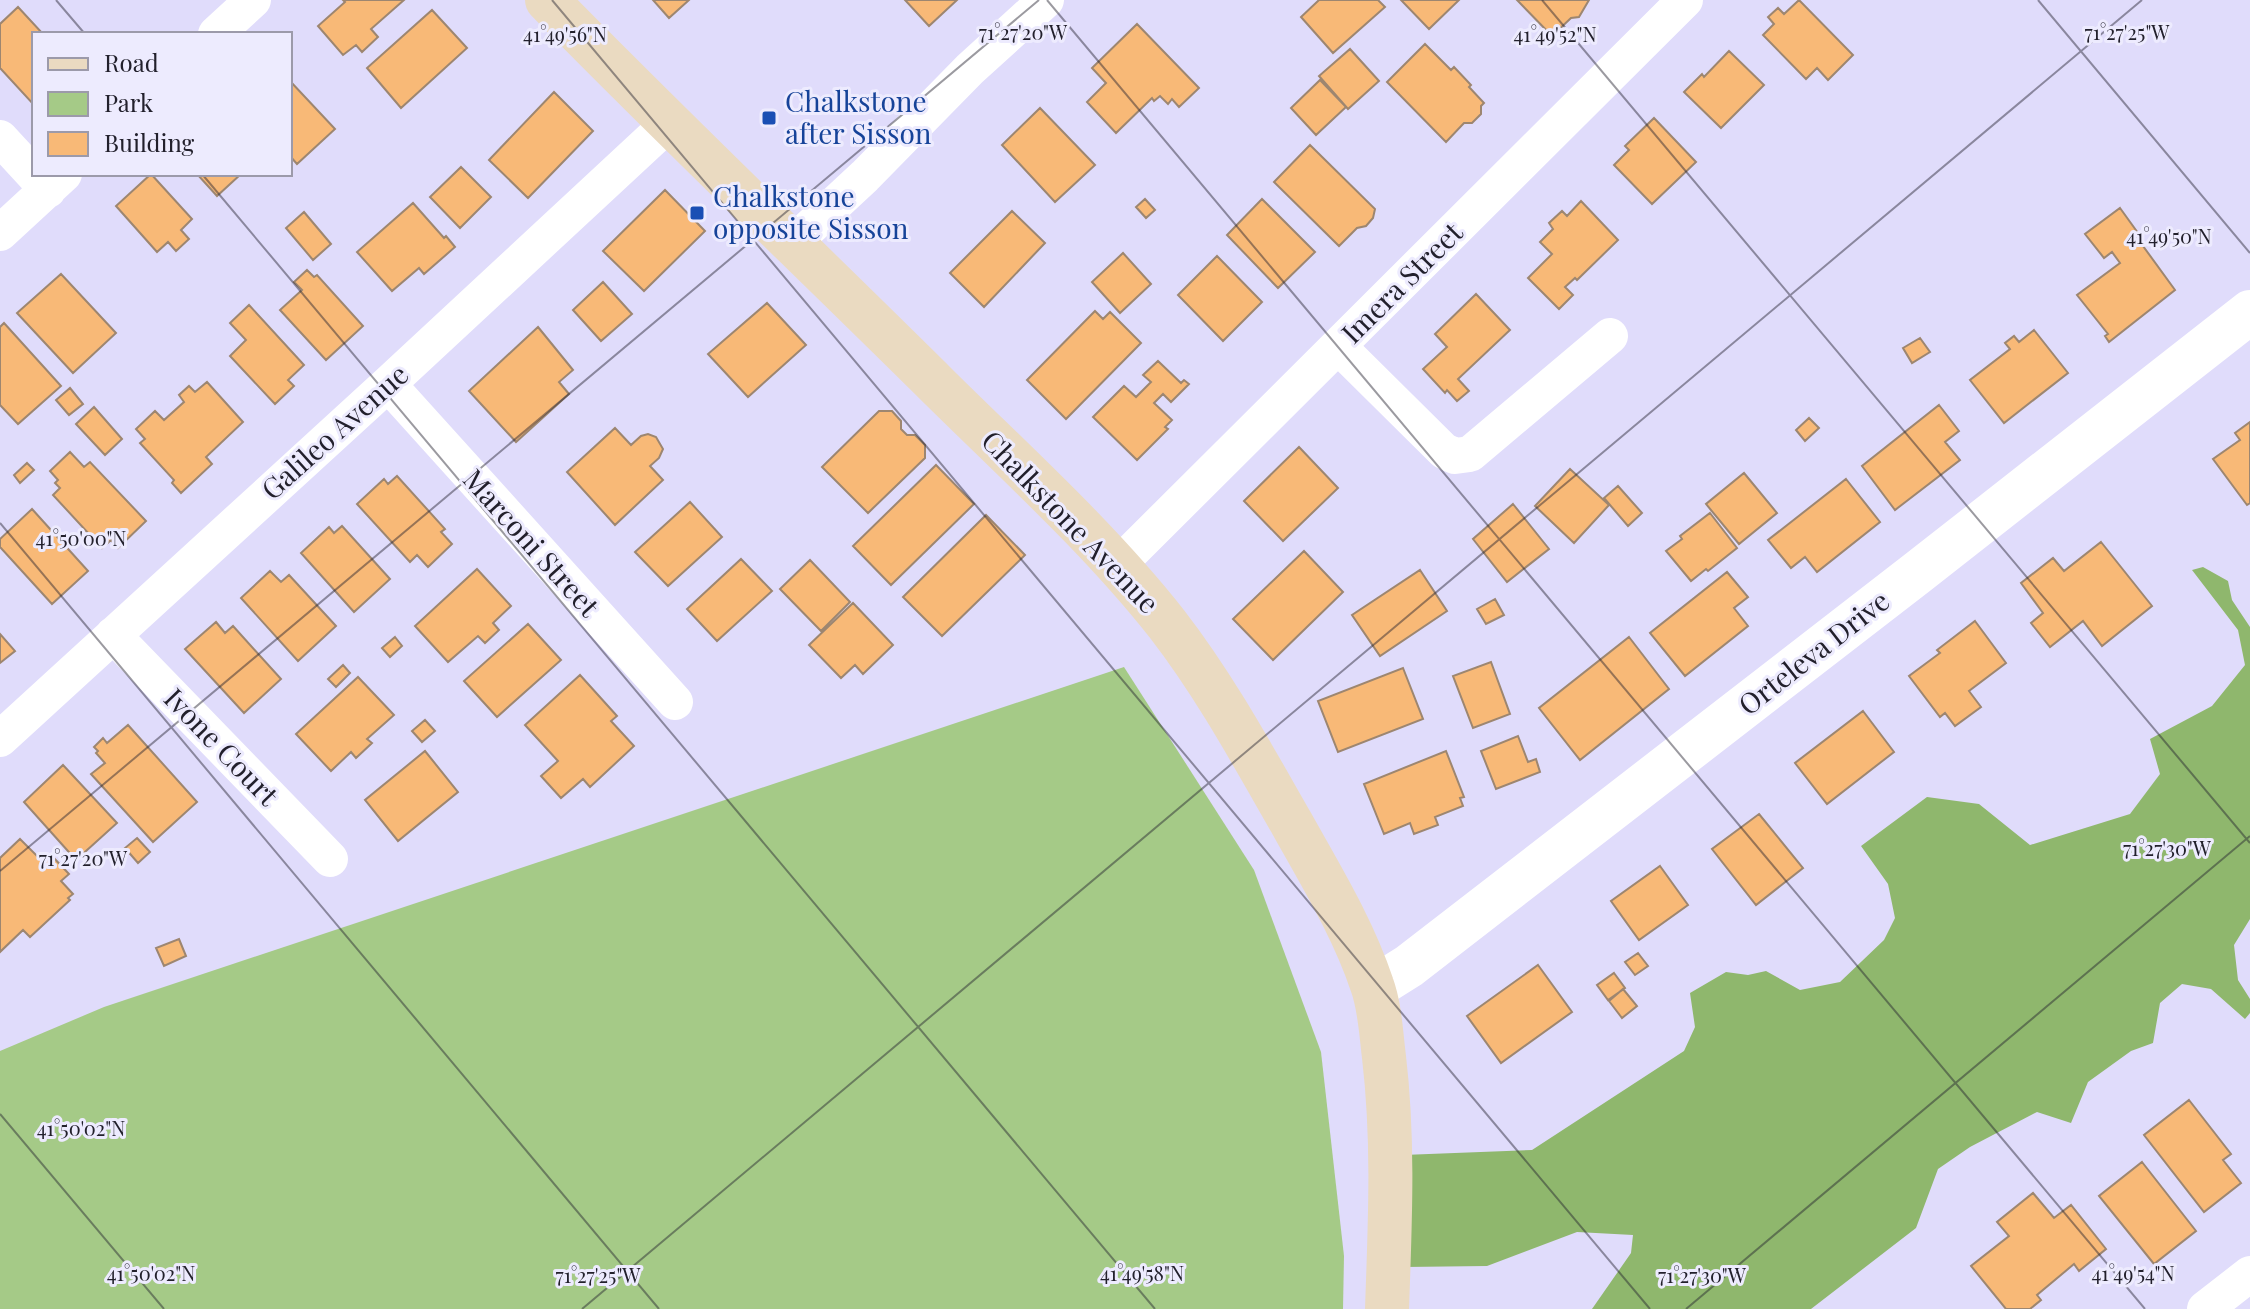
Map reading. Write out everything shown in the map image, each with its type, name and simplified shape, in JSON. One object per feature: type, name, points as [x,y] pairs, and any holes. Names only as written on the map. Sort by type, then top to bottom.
[{"type":"main road","name":"Chalkstone Avenue","points":[[547,0],[668,124],[1118,565],[1168,626],[1205,678],[1257,763],[1349,928],[1374,988],[1389,1094],[1392,1147],[1387,1309]]},
{"type":"street","points":[[218,32],[253,0]]},
{"type":"street","points":[[792,244],[865,176],[970,69],[1046,0]]},
{"type":"street","name":"Imera Street","points":[[1118,565],[1685,0]]},
{"type":"street","name":"Galileo Avenue","points":[[0,739],[668,124]]},
{"type":"street","points":[[0,138],[32,163]]},
{"type":"street","points":[[0,233],[56,182]]},
{"type":"street","name":"Orteleva Drive","points":[[1374,988],[1409,966],[2250,312]]},
{"type":"street","points":[[1338,346],[1444,451],[1455,456],[1470,454],[1610,336]]},
{"type":"street","name":"Marconi Street","points":[[388,384],[675,702]]},
{"type":"street","name":"Ivone Court","points":[[113,635],[330,859]]},
{"type":"street","points":[[2205,1309],[2250,1274]]},
{"type":"green space","points":[[2203,567],[2228,581],[2232,600],[2250,627],[2250,919],[2234,945],[2238,980],[2250,999],[2250,1013],[2245,1019],[2211,989],[2182,984],[2160,1003],[2153,1043],[2131,1051],[2088,1082],[2071,1123],[2037,1112],[1970,1147],[1938,1169],[1916,1228],[1811,1309],[1592,1309],[1631,1253],[1633,1235],[1577,1232],[1487,1266],[1404,1267],[1403,1155],[1532,1150],[1684,1051],[1695,1027],[1690,993],[1726,972],[1748,975],[1766,971],[1800,990],[1840,982],[1884,940],[1895,918],[1888,884],[1861,846],[1927,797],[1979,804],[2030,845],[2130,814],[2160,774],[2150,739],[2212,706],[2245,665],[2238,630],[2192,570]]},
{"type":"green space","points":[[1124,667],[1254,870],[1321,1052],[1344,1256],[1343,1309],[0,1309],[0,1051],[104,1007]]},
{"type":"building","points":[[343,0],[404,0],[371,29],[378,37],[362,52],[356,45],[343,55],[318,26],[345,2]]},
{"type":"building","points":[[653,0],[689,0],[669,18]]},
{"type":"building","points":[[905,0],[957,0],[929,26]]},
{"type":"building","points":[[1319,0],[1378,0],[1385,7],[1333,53],[1301,17]]},
{"type":"building","points":[[1401,0],[1459,0],[1429,29]]},
{"type":"building","points":[[1517,0],[1589,0],[1579,17],[1571,18],[1552,36]]},
{"type":"building","points":[[1799,0],[1853,55],[1828,80],[1817,68],[1806,79],[1763,35],[1774,24],[1768,17],[1778,8],[1784,14]]},
{"type":"building","points":[[18,7],[41,32],[32,32],[32,103],[0,68],[0,24]]},
{"type":"building","points":[[432,10],[467,48],[401,108],[367,68]]},
{"type":"building","points":[[1137,24],[1199,88],[1179,107],[1172,99],[1168,104],[1160,96],[1154,101],[1152,98],[1116,133],[1087,102],[1106,83],[1092,68]]},
{"type":"building","points":[[1425,44],[1451,70],[1454,67],[1484,103],[1481,114],[1472,123],[1464,123],[1446,142],[1387,82]]},
{"type":"building","points":[[1350,49],[1379,81],[1348,109],[1319,76]]},
{"type":"building","points":[[1729,51],[1764,85],[1721,128],[1684,92]]},
{"type":"building","points":[[1320,80],[1346,107],[1316,135],[1291,108]]},
{"type":"building","points":[[292,83],[335,129],[297,164],[292,158]]},
{"type":"building","points":[[554,92],[593,131],[528,198],[489,160]]},
{"type":"building","points":[[1040,108],[1095,165],[1055,202],[1002,145]]},
{"type":"building","points":[[1654,118],[1696,162],[1652,204],[1614,165],[1629,150],[1625,146]]},
{"type":"building","points":[[1310,145],[1375,209],[1373,218],[1366,226],[1357,228],[1339,246],[1274,182]]},
{"type":"building","points":[[461,167],[491,197],[460,228],[430,197]]},
{"type":"building","points":[[149,176],[153,176],[192,219],[181,230],[189,239],[176,251],[168,242],[157,252],[116,206]]},
{"type":"building","points":[[199,176],[239,176],[217,196]]},
{"type":"building","points":[[665,190],[705,231],[644,291],[603,251]]},
{"type":"building","points":[[1145,199],[1155,210],[1146,218],[1136,207]]},
{"type":"building","points":[[1262,199],[1315,252],[1278,288],[1227,235]]},
{"type":"building","points":[[1581,201],[1618,240],[1577,280],[1575,278],[1565,287],[1573,295],[1559,309],[1528,278],[1552,254],[1540,242],[1553,229],[1549,223],[1562,211],[1567,216]]},
{"type":"building","points":[[413,203],[455,247],[424,274],[419,268],[392,291],[357,252]]},
{"type":"building","points":[[2120,208],[2138,233],[2135,235],[2175,290],[2109,342],[2105,336],[2108,334],[2077,295],[2120,263],[2112,252],[2104,258],[2085,234]]},
{"type":"building","points":[[1012,211],[1045,243],[984,307],[950,273]]},
{"type":"building","points":[[304,212],[331,244],[313,260],[286,228]]},
{"type":"building","points":[[1123,253],[1151,284],[1120,313],[1092,282]]},
{"type":"building","points":[[1217,256],[1262,302],[1223,341],[1178,295]]},
{"type":"building","points":[[307,270],[314,277],[317,275],[363,326],[326,360],[280,310],[302,290],[294,282]]},
{"type":"building","points":[[61,274],[116,333],[73,373],[17,313]]},
{"type":"building","points":[[603,282],[632,314],[601,341],[573,310]]},
{"type":"building","points":[[1476,294],[1510,330],[1458,379],[1469,391],[1457,401],[1423,369],[1447,347],[1435,334]]},
{"type":"building","points":[[767,303],[806,345],[748,397],[708,354]]},
{"type":"building","points":[[249,305],[304,365],[288,380],[294,386],[275,404],[230,356],[246,340],[230,323]]},
{"type":"building","points":[[1095,311],[1103,319],[1110,312],[1141,343],[1066,419],[1027,380]]},
{"type":"building","points":[[4,323],[61,386],[18,424],[0,405],[0,327]]},
{"type":"building","points":[[538,327],[573,370],[559,382],[569,394],[516,442],[469,391]]},
{"type":"building","points":[[2034,330],[2068,373],[2004,423],[1970,380],[2010,349],[2005,343],[2014,336],[2019,342]]},
{"type":"building","points":[[1920,338],[1930,352],[1912,363],[1903,348]]},
{"type":"building","points":[[1158,361],[1181,383],[1184,380],[1189,384],[1171,402],[1163,394],[1154,403],[1172,420],[1165,427],[1168,429],[1137,460],[1093,417],[1124,386],[1136,397],[1151,382],[1143,375]]},
{"type":"building","points":[[207,382],[243,422],[206,457],[212,464],[181,493],[172,483],[174,480],[140,443],[145,439],[136,429],[155,411],[164,420],[184,402],[179,395],[189,386],[195,392]]},
{"type":"building","points":[[70,388],[83,404],[69,415],[56,400]]},
{"type":"building","points":[[1939,405],[1959,431],[1945,442],[1960,460],[1895,510],[1862,466]]},
{"type":"building","points":[[94,407],[122,439],[105,455],[76,424]]},
{"type":"building","points":[[879,411],[892,411],[901,421],[901,429],[907,435],[915,435],[925,445],[925,458],[868,513],[822,467]]},
{"type":"building","points":[[1809,418],[1819,428],[1805,441],[1796,430]]},
{"type":"building","points":[[2250,422],[2250,503],[2247,505],[2213,459],[2240,440],[2235,433]]},
{"type":"building","points":[[615,428],[631,445],[641,436],[648,434],[656,437],[663,449],[650,466],[663,480],[615,525],[567,472]]},
{"type":"building","points":[[1299,447],[1338,488],[1283,541],[1244,501]]},
{"type":"building","points":[[70,452],[84,467],[90,462],[146,521],[118,548],[111,540],[102,548],[53,495],[60,488],[50,471]]},
{"type":"building","points":[[27,463],[34,470],[20,483],[14,475]]},
{"type":"building","points":[[936,465],[974,504],[891,585],[853,546]]},
{"type":"building","points":[[1570,469],[1609,505],[1574,543],[1535,506]]},
{"type":"building","points":[[1744,473],[1777,513],[1739,544],[1706,504]]},
{"type":"building","points":[[397,476],[445,529],[441,532],[452,544],[428,567],[417,555],[410,562],[357,504],[384,479],[388,484]]},
{"type":"building","points":[[1846,479],[1880,522],[1817,572],[1805,557],[1791,568],[1768,540]]},
{"type":"building","points":[[1618,486],[1642,513],[1628,526],[1604,498]]},
{"type":"building","points":[[690,502],[722,537],[668,586],[635,552]]},
{"type":"building","points":[[1513,504],[1549,549],[1507,582],[1473,539]]},
{"type":"building","points":[[32,509],[88,571],[52,604],[0,547],[0,539]]},
{"type":"building","points":[[1710,513],[1737,548],[1691,581],[1666,551]]},
{"type":"building","points":[[986,515],[1025,555],[942,636],[903,597]]},
{"type":"building","points":[[342,526],[390,579],[354,612],[301,553],[329,527],[334,533]]},
{"type":"building","points":[[2101,542],[2152,606],[2102,646],[2083,621],[2050,647],[2031,623],[2043,613],[2021,583],[2053,558],[2064,571]]},
{"type":"building","points":[[1304,551],[1343,592],[1273,660],[1233,619]]},
{"type":"building","points":[[741,559],[772,591],[717,641],[687,609]]},
{"type":"building","points":[[810,560],[850,602],[821,631],[780,589]]},
{"type":"building","points":[[477,569],[511,606],[493,623],[499,630],[485,643],[478,636],[448,662],[415,626]]},
{"type":"building","points":[[1420,570],[1447,611],[1380,656],[1352,615]]},
{"type":"building","points":[[270,571],[281,582],[289,575],[336,626],[298,661],[241,598]]},
{"type":"building","points":[[1727,572],[1748,597],[1734,608],[1748,626],[1685,676],[1650,633]]},
{"type":"building","points":[[1495,599],[1504,615],[1486,624],[1477,609]]},
{"type":"building","points":[[853,603],[893,645],[863,674],[855,665],[841,678],[809,645]]},
{"type":"building","points":[[1975,621],[2006,663],[1969,691],[1981,707],[1955,726],[1945,713],[1940,717],[1909,676]]},
{"type":"building","points":[[216,622],[225,633],[233,626],[281,679],[244,713],[185,649]]},
{"type":"building","points":[[528,624],[561,660],[497,717],[464,681]]},
{"type":"building","points":[[0,634],[15,651],[0,663]]},
{"type":"building","points":[[395,637],[402,646],[390,657],[382,648]]},
{"type":"building","points":[[1629,637],[1669,689],[1580,760],[1539,708]]},
{"type":"building","points":[[1491,662],[1510,714],[1473,728],[1453,676]]},
{"type":"building","points":[[343,665],[350,673],[336,687],[328,679]]},
{"type":"building","points":[[1403,668],[1423,719],[1338,752],[1318,701]]},
{"type":"building","points":[[580,675],[617,716],[611,721],[634,746],[590,787],[583,779],[561,798],[541,776],[558,761],[525,725]]},
{"type":"building","points":[[358,677],[394,715],[367,739],[372,743],[356,758],[351,752],[331,771],[296,734]]},
{"type":"building","points":[[1863,711],[1894,752],[1827,804],[1795,763]]},
{"type":"building","points":[[425,720],[435,731],[422,742],[412,731]]},
{"type":"building","points":[[128,725],[197,802],[153,842],[91,774],[105,763],[94,747],[103,738],[107,743]]},
{"type":"building","points":[[1518,736],[1528,762],[1536,759],[1540,772],[1496,789],[1481,751]]},
{"type":"building","points":[[425,751],[458,792],[398,841],[365,800]]},
{"type":"building","points":[[1446,751],[1464,797],[1460,798],[1463,806],[1435,817],[1438,825],[1414,834],[1410,823],[1384,834],[1364,784]]},
{"type":"building","points":[[63,765],[117,823],[76,860],[24,802]]},
{"type":"building","points":[[1759,814],[1803,868],[1756,905],[1712,849]]},
{"type":"building","points":[[137,838],[150,852],[138,863],[125,848]]},
{"type":"building","points":[[20,839],[43,862],[51,855],[69,874],[61,881],[73,894],[30,937],[23,930],[0,952],[0,858]]},
{"type":"building","points":[[1660,866],[1688,905],[1639,940],[1611,901]]},
{"type":"building","points":[[179,939],[186,956],[164,966],[156,948]]},
{"type":"building","points":[[1638,953],[1648,966],[1635,975],[1625,962]]},
{"type":"building","points":[[1538,965],[1572,1012],[1501,1063],[1467,1016]]},
{"type":"building","points":[[1614,973],[1625,988],[1608,1000],[1597,985]]},
{"type":"building","points":[[1623,989],[1637,1006],[1622,1018],[1609,1001]]},
{"type":"building","points":[[2189,1100],[2231,1154],[2223,1160],[2241,1183],[2204,1212],[2144,1135]]},
{"type":"building","points":[[2142,1162],[2196,1231],[2154,1264],[2099,1196]]},
{"type":"building","points":[[2033,1193],[2054,1218],[2071,1205],[2106,1249],[2079,1271],[2074,1264],[2037,1295],[2041,1300],[2030,1309],[2006,1309],[1971,1266],[2009,1236],[1997,1222]]},
{"type":"place","name":"Chalkstone after Sisson","points":[[769,118]]},
{"type":"place","name":"Chalkstone opposite Sisson","points":[[697,213]]}]
